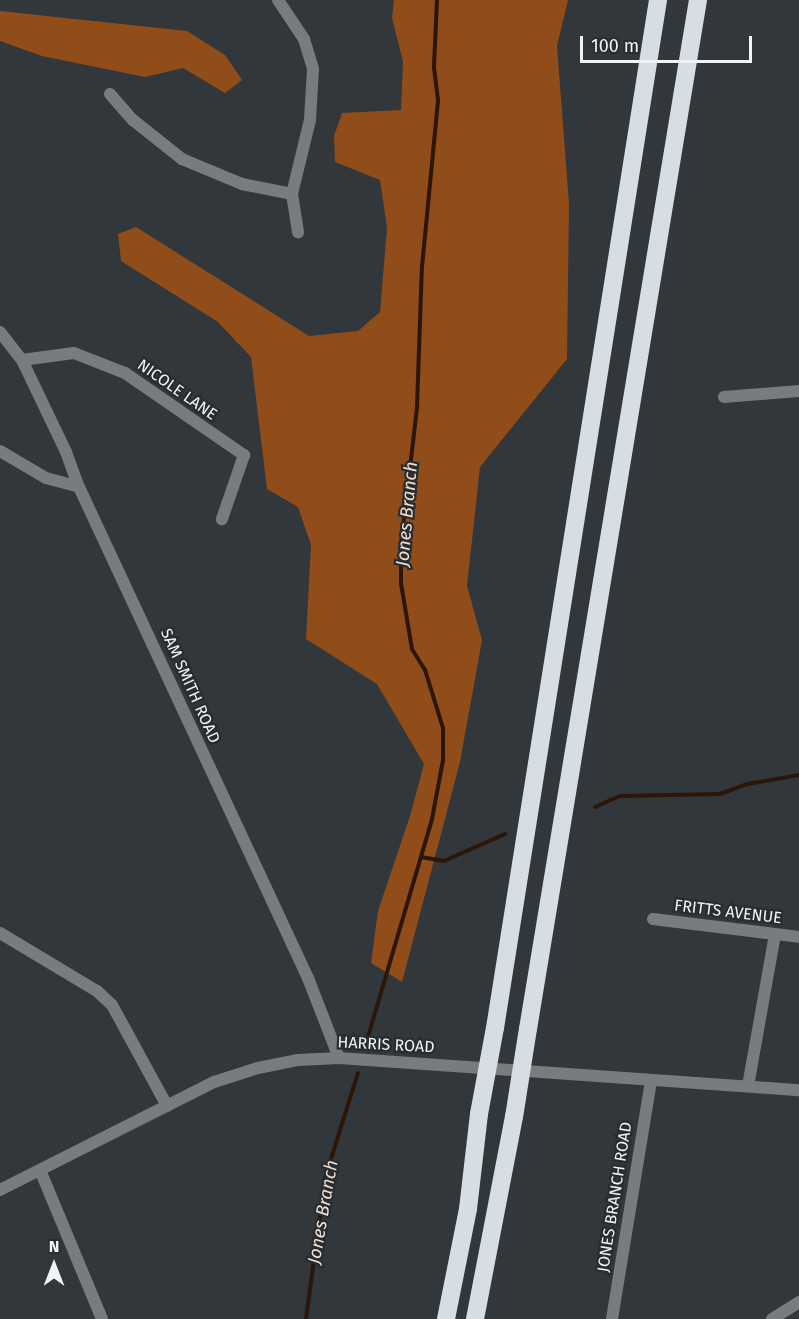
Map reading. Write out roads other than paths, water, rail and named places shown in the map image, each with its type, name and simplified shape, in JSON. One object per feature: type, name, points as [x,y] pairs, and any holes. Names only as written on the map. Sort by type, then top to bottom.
[{"type":"highway","points":[[446,1319],[468,1209],[479,1114],[495,1028],[658,0]]},
{"type":"highway","points":[[475,1319],[514,1117],[698,0]]},
{"type":"street","points":[[283,1],[304,39],[313,69],[310,120],[292,194],[298,233]]},
{"type":"street","points":[[110,94],[133,120],[182,159],[242,184],[292,194]]},
{"type":"street","name":"SAM SMITH ROAD","points":[[0,332],[22,360],[66,452],[79,487],[308,978],[339,1058]]},
{"type":"street","name":"NICOLE LANE","points":[[22,360],[74,353],[124,373],[244,455],[222,519]]},
{"type":"street","points":[[724,397],[799,391]]},
{"type":"street","points":[[0,451],[46,478],[79,487]]},
{"type":"street","name":"FRITTS AVENUE","points":[[653,919],[799,937]]},
{"type":"street","points":[[0,933],[97,991],[112,1005],[167,1106]]},
{"type":"street","points":[[748,1086],[775,934]]},
{"type":"street","name":"HARRIS ROAD","points":[[0,1190],[214,1082],[258,1068],[339,1058],[799,1090]]},
{"type":"street","name":"JONES BRANCH ROAD","points":[[612,1319],[651,1080]]},
{"type":"street","points":[[40,1170],[102,1319]]},
{"type":"street","points":[[772,1319],[799,1302]]},
{"type":"waterway","name":"Jones Branch","points":[[365,1047],[432,819],[443,760],[443,728],[425,670],[412,649],[401,583],[401,544],[417,407],[422,267],[438,100],[434,66],[437,0]]},
{"type":"waterway","points":[[595,807],[620,796],[720,794],[748,784],[799,775]]},
{"type":"waterway","points":[[421,857],[444,861],[505,834]]},
{"type":"waterway","name":"Jones Branch","points":[[306,1319],[325,1178],[358,1073]]}]
